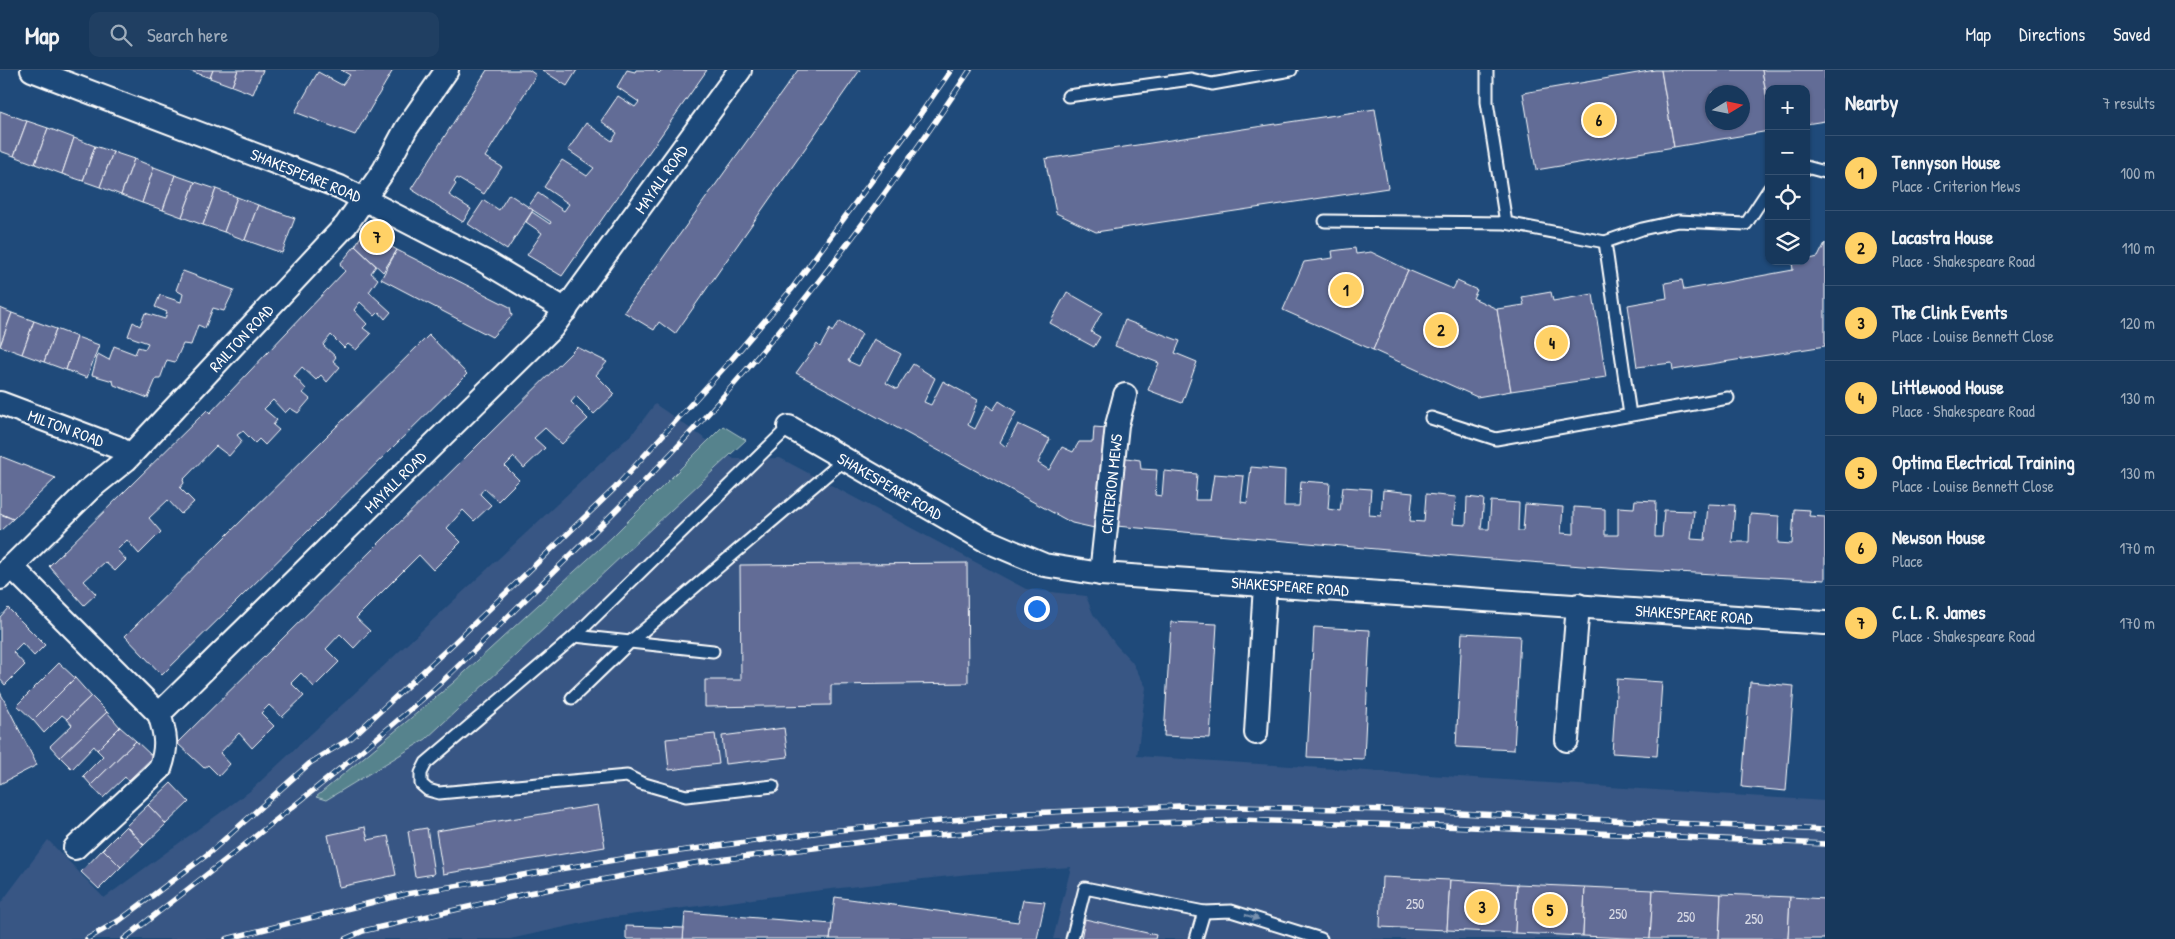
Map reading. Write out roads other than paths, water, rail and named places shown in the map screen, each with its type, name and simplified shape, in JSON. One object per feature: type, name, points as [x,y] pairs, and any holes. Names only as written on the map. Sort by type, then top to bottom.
[{"type":"street","name":"SHAKESPEARE ROAD","points":[[32,70],[331,183],[484,261],[566,310]]},
{"type":"street","name":"RAILTON ROAD","points":[[5,572],[90,489],[130,455],[329,244],[365,199],[384,170],[406,130],[447,70]]},
{"type":"street","name":"MAYALL ROAD","points":[[159,714],[552,328],[740,70]]},
{"type":"street","name":"CRITERION MEWS","points":[[1102,574],[1117,425],[1125,395]]},
{"type":"street","name":"MILTON ROAD","points":[[0,403],[117,447],[130,455]]},
{"type":"street","name":"SHAKESPEARE ROAD","points":[[789,427],[985,540],[1044,565],[1102,574],[1825,623]]},
{"type":"street","points":[[5,572],[159,714],[166,736],[164,758],[160,769],[75,848]]},
{"type":"street","points":[[1256,733],[1265,584]]},
{"type":"street","points":[[1567,740],[1578,606]]},
{"type":"lane","points":[[1068,96],[1191,79],[1212,84],[1291,70]]},
{"type":"lane","points":[[1486,70],[1487,102],[1506,223]]},
{"type":"lane","points":[[1810,168],[1825,172]]},
{"type":"lane","points":[[1325,221],[1506,223],[1605,242],[1642,229],[1678,221],[1746,224],[1765,195]]},
{"type":"lane","points":[[1605,242],[1630,415]]},
{"type":"lane","points":[[1431,418],[1496,438],[1728,398]]},
{"type":"lane","points":[[773,786],[686,796],[627,776],[440,793],[428,790],[421,784],[421,773],[426,763],[575,636],[789,427]]},
{"type":"lane","points":[[572,698],[630,642],[844,460]]},
{"type":"lane","points":[[575,636],[713,651]]},
{"type":"lane","points":[[1072,939],[1085,888],[1204,912],[1231,911],[1321,939]]},
{"type":"lane","points":[[1196,939],[1204,912]]},
{"type":"railway","points":[[87,939],[120,920],[208,854],[310,763],[351,738],[455,642],[614,489],[731,360],[791,290],[910,129],[951,70]]},
{"type":"railway","points":[[124,939],[320,785],[434,689],[644,482],[722,398],[835,261],[890,186],[970,70]]},
{"type":"railway","points":[[226,939],[406,894],[627,858],[829,831],[1029,813],[1179,806],[1394,810],[1825,830]]},
{"type":"railway","points":[[345,939],[363,931],[529,893],[694,863],[894,838],[1067,826],[1240,820],[1471,827],[1825,844]]},
{"type":"place","name":"Newson House","points":[[1599,120]]},
{"type":"place","name":"C. L. R. James","points":[[377,237]]},
{"type":"place","name":"Tennyson House","points":[[1346,290]]},
{"type":"place","name":"Lacastra House","points":[[1441,330]]},
{"type":"place","name":"Littlewood House","points":[[1552,343]]},
{"type":"place","name":"The Clink Events","points":[[1482,907]]},
{"type":"place","name":"Optima Electrical Training","points":[[1550,910]]}]
